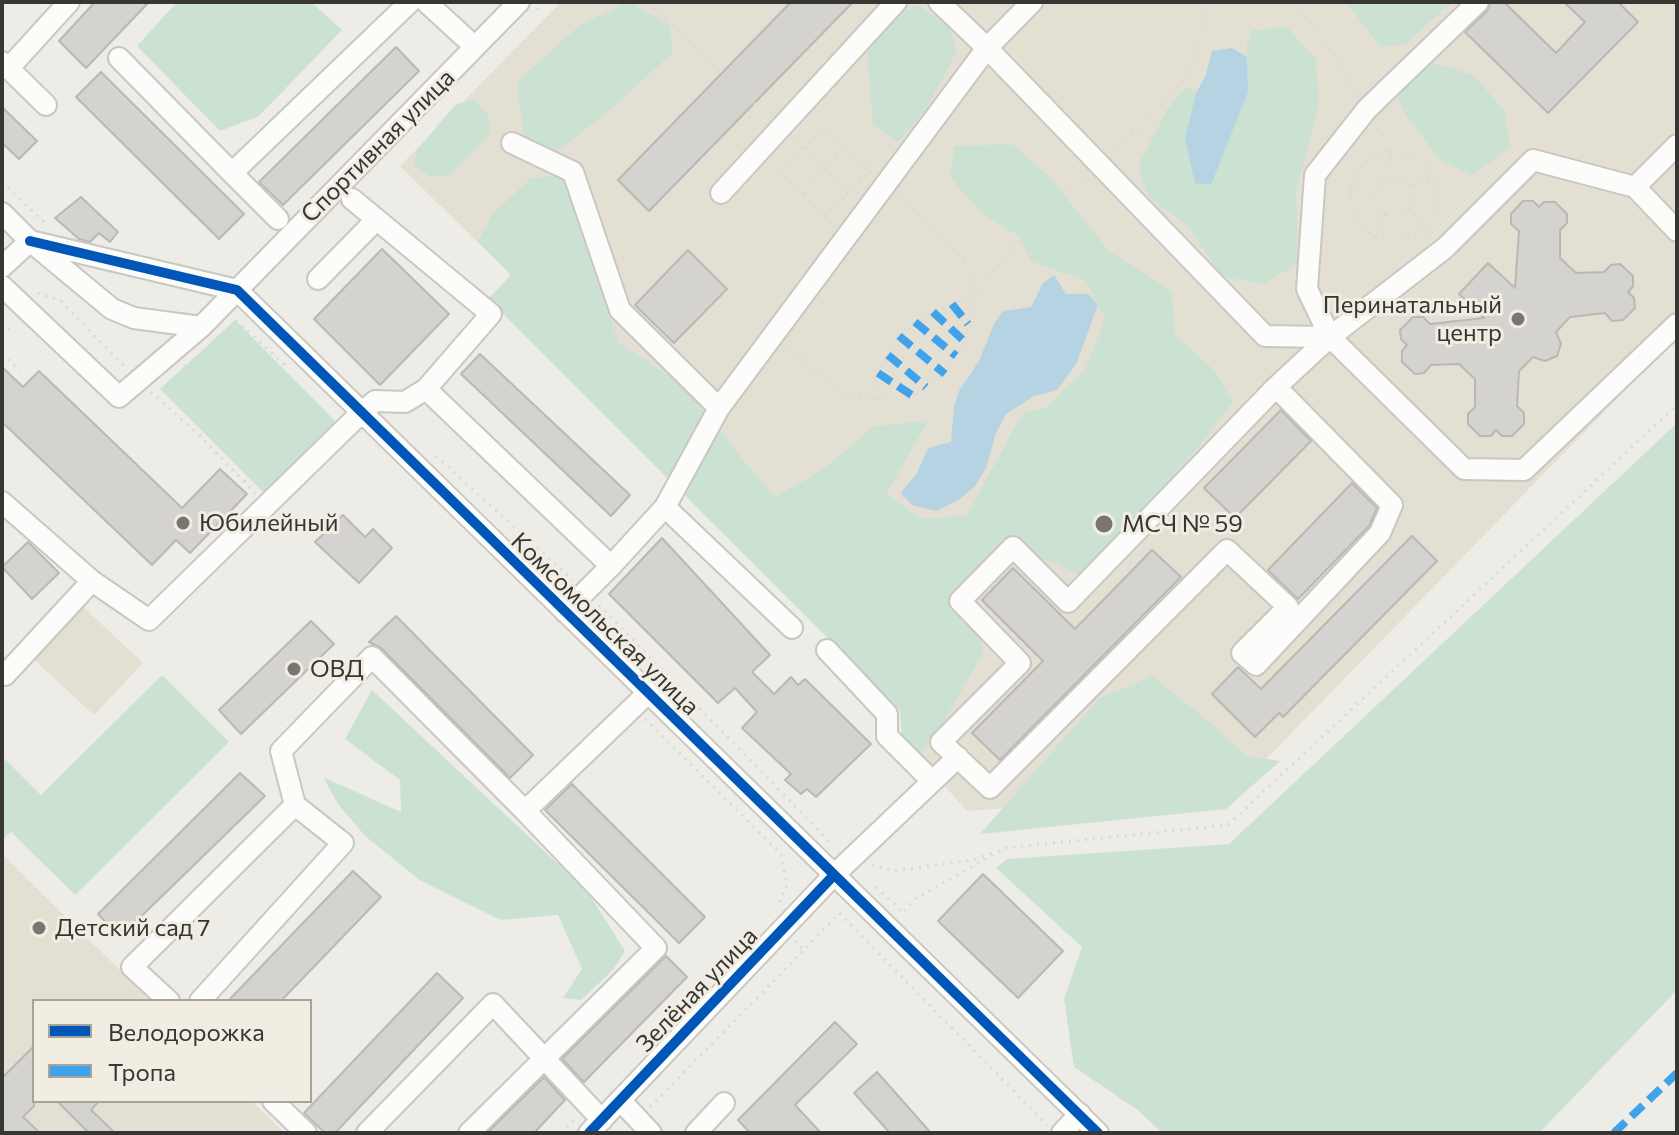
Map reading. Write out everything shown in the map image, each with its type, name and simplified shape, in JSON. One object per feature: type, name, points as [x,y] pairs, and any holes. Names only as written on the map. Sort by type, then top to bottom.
[{"type":"street","points":[[46,105],[5,66],[69,2]]},
{"type":"street","points":[[232,173],[410,2]]},
{"type":"street","points":[[426,2],[475,47]]},
{"type":"street","points":[[721,193],[896,2]]},
{"type":"street","points":[[939,2],[1265,336],[1330,337]]},
{"type":"street","points":[[565,612],[665,507],[719,408],[987,48],[1032,2]]},
{"type":"street","points":[[1478,2],[1367,109],[1315,175],[1307,289],[1330,337],[1464,469],[1524,470],[1677,324]]},
{"type":"street","name":"Спортивная улица","points":[[237,290],[475,47],[526,8]]},
{"type":"street","points":[[119,58],[278,219]]},
{"type":"street","points":[[512,143],[573,172],[620,310],[719,408]]},
{"type":"street","points":[[1635,187],[1677,145]]},
{"type":"street","points":[[1276,387],[1392,505],[1380,533],[1256,665],[1242,653],[1288,607],[1227,550],[990,788],[941,742],[1020,663],[960,601],[1013,547],[1068,602],[1276,387],[1330,337],[1445,248],[1533,160],[1635,187],[1677,231]]},
{"type":"street","points":[[2,502],[92,581],[149,620],[375,401],[405,402],[426,389],[491,314],[352,199]]},
{"type":"street","points":[[2,213],[30,241],[112,309],[134,318],[201,327]]},
{"type":"street","points":[[318,279],[375,221]]},
{"type":"street","points":[[30,241],[237,290]]},
{"type":"street","points":[[2,267],[30,241]]},
{"type":"street","points":[[102,300],[99,279],[104,270],[117,262]]},
{"type":"street","points":[[2,286],[119,397],[144,387],[237,290]]},
{"type":"street","name":"Комсомольская улица","points":[[237,290],[354,419],[565,612],[641,700],[842,868],[888,927],[1098,1133]]},
{"type":"street","points":[[426,389],[611,566]]},
{"type":"street","points":[[665,507],[792,628]]},
{"type":"street","points":[[5,675],[92,581]]},
{"type":"street","points":[[827,650],[887,714],[887,736],[932,781]]},
{"type":"street","points":[[202,999],[343,843],[295,805],[281,751],[372,657],[656,948],[469,1133]]},
{"type":"street","points":[[525,811],[641,700]]},
{"type":"street","name":"Зелёная улица","points":[[595,1126],[842,868],[958,757]]},
{"type":"street","points":[[167,999],[132,967],[295,805]]},
{"type":"street","points":[[367,1133],[493,1004],[545,1059],[595,1126]]},
{"type":"street","points":[[620,1100],[644,1126]]},
{"type":"street","points":[[275,1103],[306,1133]]},
{"type":"street","points":[[696,1133],[724,1103]]},
{"type":"street","points":[[1062,1133],[1080,1114]]},
{"type":"path","points":[[526,8],[544,2]]},
{"type":"path","points":[[657,2],[653,6],[722,73]]},
{"type":"path","points":[[1296,2],[1367,109],[1389,151],[1392,177]]},
{"type":"path","points":[[754,103],[866,211]]},
{"type":"path","points":[[775,333],[818,375],[850,396],[905,401],[945,374],[965,342],[975,294],[966,262],[825,127],[781,173],[847,236]]},
{"type":"path","points":[[802,193],[846,147]]},
{"type":"path","points":[[1389,151],[1416,156],[1435,176],[1439,205],[1427,229],[1400,242],[1374,238],[1354,219],[1348,189],[1363,163],[1389,151]]},
{"type":"path","points":[[826,216],[869,171]]},
{"type":"path","points":[[1412,187],[1435,176]]},
{"type":"path","points":[[1392,177],[1404,179],[1412,187],[1413,200],[1408,209],[1397,215],[1386,213],[1378,205],[1376,193],[1381,182],[1392,177]]},
{"type":"path","points":[[1348,189],[1376,193]]},
{"type":"path","points":[[1408,209],[1445,248]]},
{"type":"path","points":[[1374,238],[1386,213]]},
{"type":"path","points":[[31,290],[61,301],[144,387],[200,436],[267,505]]},
{"type":"path","points":[[872,398],[878,373],[899,336],[933,312],[975,294]]},
{"type":"path","points":[[234,318],[291,372]]},
{"type":"path","points":[[245,482],[257,340]]},
{"type":"path","points":[[2,354],[20,371]]},
{"type":"path","points":[[183,363],[226,408]]},
{"type":"path","points":[[200,436],[254,378]]},
{"type":"path","points":[[234,400],[250,419]]},
{"type":"path","points":[[842,868],[893,871],[973,860],[1005,848],[1228,825],[1677,405]]},
{"type":"path","points":[[217,454],[250,419],[354,419]]},
{"type":"path","points":[[213,422],[230,440]]},
{"type":"path","points":[[434,454],[586,591],[842,868],[903,912]]},
{"type":"path","points":[[641,700],[781,854],[787,885]]},
{"type":"path","points":[[871,945],[915,899],[1005,848]]},
{"type":"path","points":[[839,913],[1056,1133]]},
{"type":"path","points":[[644,1126],[804,950]]},
{"type":"shaded area","name":"МСЧ № 59","points":[[561,2],[1677,2],[1677,337],[1235,791],[967,811],[902,739],[900,710],[511,275],[400,166]]},
{"type":"shaded area","points":[[80,604],[143,663],[94,715],[30,656]]},
{"type":"shaded area","name":"Детский сад 7","points":[[2,854],[149,999],[32,999],[32,1103],[254,1103],[284,1133],[2,1133]]},
{"type":"green space","points":[[177,2],[311,2],[342,30],[259,116],[220,131],[137,46]]},
{"type":"green space","points":[[629,2],[670,25],[672,53],[611,109],[556,153],[524,138],[517,82],[580,25]]},
{"type":"green space","points":[[1346,2],[1452,2],[1405,44],[1381,47]]},
{"type":"green space","points":[[919,5],[950,29],[957,51],[926,109],[898,142],[873,125],[867,49],[901,12]]},
{"type":"green space","points":[[1287,27],[1316,59],[1319,102],[1296,194],[1298,263],[1264,284],[1223,277],[1187,225],[1149,198],[1138,166],[1166,112],[1186,86],[1196,93],[1185,139],[1211,185],[1248,92],[1247,43],[1253,30]]},
{"type":"green space","points":[[1431,62],[1473,75],[1504,110],[1510,148],[1471,175],[1440,160],[1406,115],[1397,97]]},
{"type":"green space","points":[[474,99],[488,115],[490,134],[448,176],[429,176],[414,166],[417,150],[455,105]]},
{"type":"green space","points":[[1012,144],[1050,177],[1109,251],[1172,291],[1175,335],[1215,371],[1233,402],[1200,445],[1084,576],[1049,561],[1006,552],[967,593],[977,620],[983,653],[939,730],[919,755],[902,739],[900,710],[488,299],[511,275],[478,242],[491,216],[531,178],[563,175],[619,343],[680,383],[698,399],[775,497],[821,471],[875,426],[928,421],[886,494],[922,519],[967,515],[1022,414],[1047,407],[1085,370],[1105,319],[1086,281],[1031,261],[1019,236],[983,214],[950,177],[954,146]]},
{"type":"green space","points":[[235,320],[338,424],[266,495],[160,389]]},
{"type":"green space","points":[[1677,423],[1677,990],[1539,1133],[1162,1133],[1139,1111],[1074,1067],[1064,999],[1082,947],[996,868],[1007,859],[1229,844]]},
{"type":"green space","points":[[162,675],[229,742],[75,895],[11,832],[2,840],[2,756],[41,795]]},
{"type":"green space","points":[[1152,676],[1246,756],[1280,761],[1226,809],[980,834],[1099,699]]},
{"type":"green space","points":[[372,690],[587,891],[625,951],[613,970],[581,1000],[563,998],[582,969],[558,915],[501,920],[421,881],[365,836],[338,804],[323,777],[401,812],[400,780],[345,739]]},
{"type":"water","points":[[1232,48],[1247,57],[1248,92],[1211,185],[1195,183],[1185,139],[1196,93],[1206,75],[1212,51]]},
{"type":"water","points":[[1054,275],[1066,294],[1088,294],[1098,305],[1076,364],[1057,390],[1034,396],[1006,414],[996,433],[986,468],[975,486],[960,499],[936,511],[912,505],[901,493],[917,473],[928,448],[951,442],[954,407],[959,391],[979,361],[994,324],[1003,311],[1031,307],[1043,283]]},
{"type":"building","points":[[95,2],[149,2],[86,68],[59,41]]},
{"type":"building","points":[[791,2],[853,2],[649,211],[618,180]]},
{"type":"building","points":[[1491,2],[1504,2],[1556,53],[1585,22],[1564,2],[1618,2],[1638,22],[1548,113],[1465,32],[1487,11]]},
{"type":"building","points":[[396,47],[419,71],[283,205],[259,182]]},
{"type":"building","points":[[101,72],[244,214],[219,239],[76,97]]},
{"type":"building","points":[[2,107],[37,141],[19,159],[2,143]]},
{"type":"building","points":[[81,197],[118,232],[110,242],[99,233],[90,242],[79,239],[55,218]]},
{"type":"building","name":"Перинатальный центр","points":[[1523,201],[1533,201],[1539,207],[1544,202],[1555,202],[1567,214],[1567,223],[1560,230],[1560,258],[1576,273],[1604,272],[1611,265],[1620,264],[1633,276],[1633,286],[1628,292],[1634,298],[1635,308],[1623,320],[1612,321],[1605,313],[1570,317],[1556,332],[1561,344],[1557,356],[1545,361],[1533,357],[1519,371],[1517,406],[1524,413],[1524,424],[1512,436],[1502,436],[1496,430],[1491,436],[1480,436],[1468,424],[1468,414],[1475,407],[1475,379],[1459,364],[1431,365],[1424,373],[1415,374],[1402,362],[1402,351],[1407,345],[1401,339],[1400,330],[1413,317],[1423,317],[1430,324],[1484,318],[1459,294],[1488,263],[1515,288],[1519,231],[1511,224],[1511,214]]},
{"type":"building","points":[[382,249],[449,314],[380,385],[314,319]]},
{"type":"building","points":[[688,250],[727,289],[674,343],[635,305]]},
{"type":"building","points":[[480,354],[630,495],[611,516],[461,374]]},
{"type":"building","points":[[2,367],[23,387],[39,371],[182,508],[220,469],[247,494],[190,553],[176,540],[152,565],[2,422]]},
{"type":"building","points":[[1281,410],[1311,441],[1235,518],[1204,488]]},
{"type":"building","points":[[1352,483],[1377,508],[1369,526],[1298,599],[1268,570]]},
{"type":"building","points":[[343,515],[365,537],[373,529],[392,548],[359,583],[315,542]]},
{"type":"building","points":[[1412,536],[1437,561],[1283,717],[1279,713],[1255,737],[1212,694],[1238,667],[1261,689]]},
{"type":"building","points":[[662,538],[770,655],[752,672],[774,694],[791,677],[798,685],[805,679],[871,744],[816,797],[807,789],[801,794],[785,780],[791,774],[742,728],[757,712],[735,688],[718,703],[609,594]]},
{"type":"building","points":[[28,542],[59,573],[32,599],[2,567]]},
{"type":"building","points":[[1152,550],[1181,577],[1000,760],[972,733],[1043,661],[982,600],[1013,568],[1075,629]]},
{"type":"building","points":[[396,616],[533,755],[510,778],[381,648],[369,642]]},
{"type":"building","points":[[311,621],[334,644],[241,734],[219,710]]},
{"type":"building","points":[[240,773],[265,796],[120,937],[98,914]]},
{"type":"building","points":[[572,784],[705,917],[679,943],[545,810]]},
{"type":"building","points":[[353,871],[381,897],[283,999],[230,999]]},
{"type":"building","points":[[983,874],[1063,951],[1018,998],[938,921]]},
{"type":"building","points":[[666,956],[687,977],[584,1082],[562,1059]]},
{"type":"building","points":[[437,973],[463,998],[335,1133],[325,1133],[304,1113]]},
{"type":"building","points":[[835,1022],[857,1044],[795,1105],[821,1133],[750,1133],[738,1120]]},
{"type":"building","points":[[32,1048],[34,1106],[23,1117],[40,1133],[2,1133],[2,1078]]},
{"type":"building","points":[[877,1072],[931,1133],[890,1133],[854,1093]]},
{"type":"building","points":[[544,1077],[565,1100],[534,1133],[487,1133]]},
{"type":"building","points":[[59,1103],[97,1103],[91,1110],[115,1133],[89,1133]]},
{"type":"marked path","points":[[952,304],[968,324]]},
{"type":"marked path","points":[[933,312],[965,342]]},
{"type":"marked path","points":[[915,322],[956,356]]},
{"type":"marked path","points":[[899,336],[945,374]]},
{"type":"marked path","points":[[888,355],[926,387]]},
{"type":"marked path","points":[[878,373],[913,396]]},
{"type":"marked path","points":[[1614,1133],[1677,1073]]},
{"type":"cycle path","points":[[30,241],[237,290],[1098,1133]]},
{"type":"cycle path","points":[[589,1133],[834,875]]},
{"type":"place","name":"Перинатальный центр","points":[[1518,319]]},
{"type":"place","name":"Юбилейный","points":[[183,523]]},
{"type":"place","name":"МСЧ № 59","points":[[1104,524]]},
{"type":"place","name":"ОВД","points":[[294,669]]},
{"type":"place","name":"Детский сад 7","points":[[39,928]]}]
